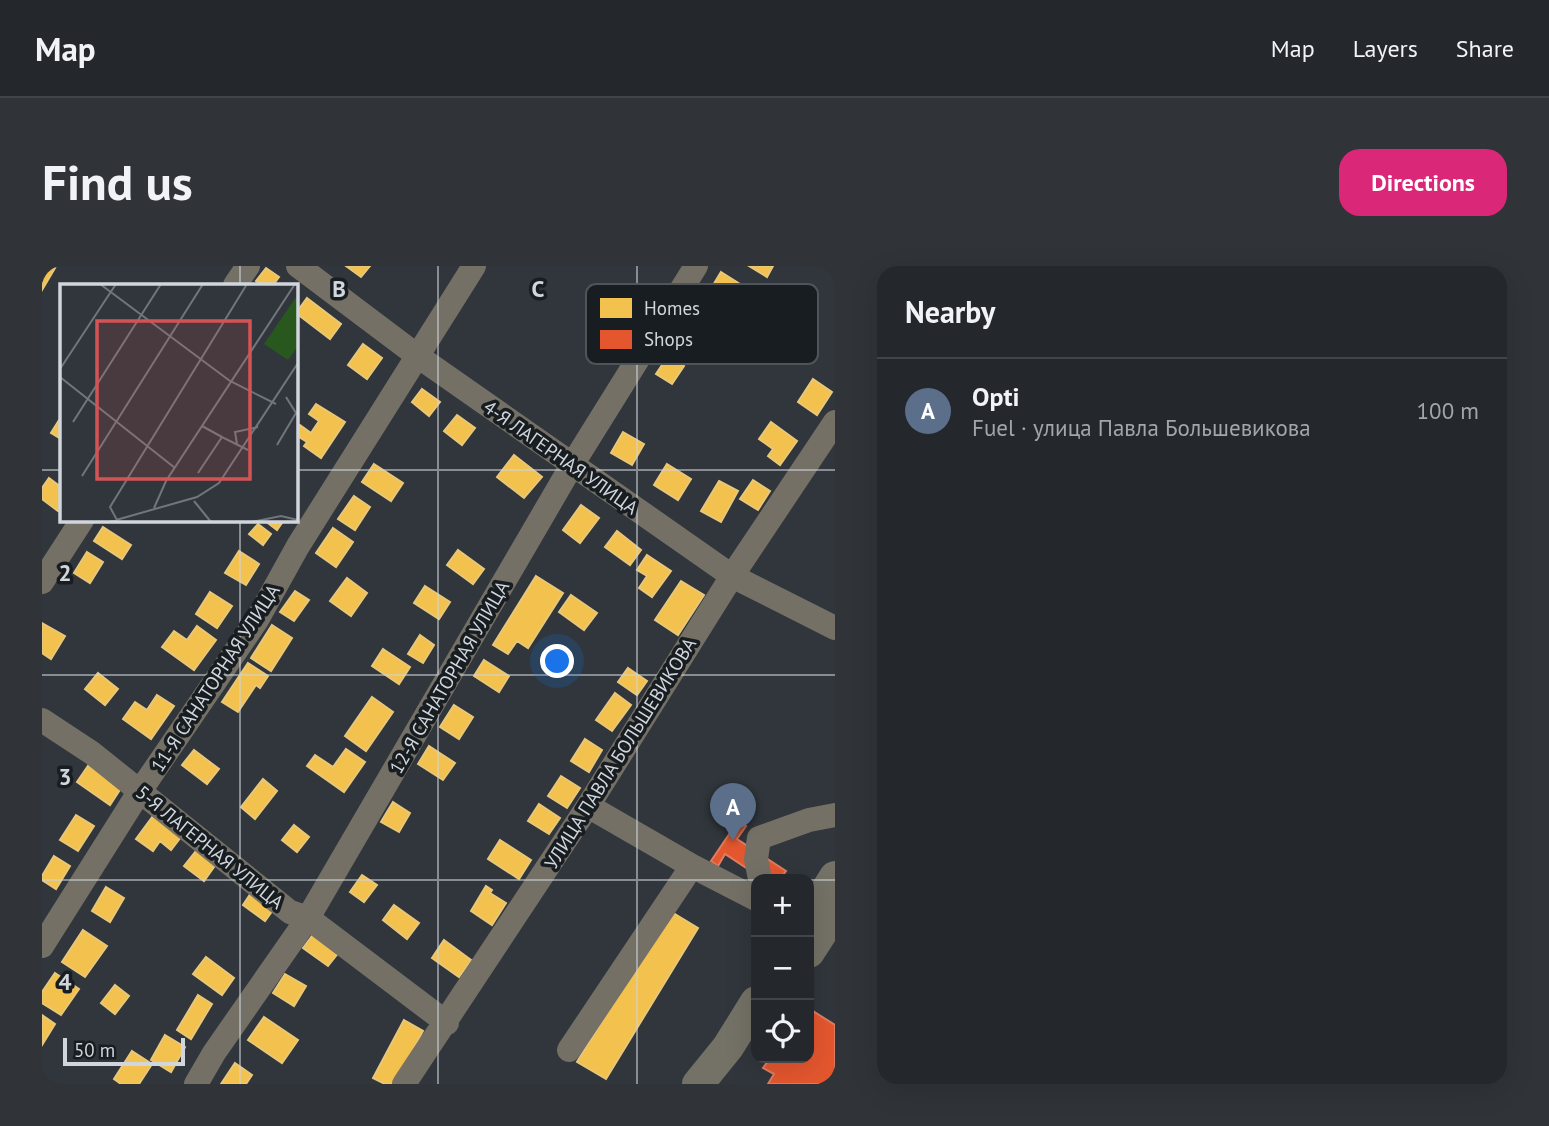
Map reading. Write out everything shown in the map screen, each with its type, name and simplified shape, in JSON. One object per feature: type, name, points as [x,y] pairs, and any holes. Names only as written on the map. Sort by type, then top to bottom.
[{"type":"main road","points":[[817,928],[835,877]]},
{"type":"main road","points":[[698,1084],[728,1048],[751,1010]]},
{"type":"main road","points":[[721,1084],[751,1039]]},
{"type":"street","points":[[236,284],[248,266]]},
{"type":"street","name":"4-Я ЛАГЕРНАЯ УЛИЦА","points":[[298,266],[419,357],[732,576],[835,628]]},
{"type":"street","name":"11-Я САНАТОРНАЯ УЛИЦА","points":[[42,946],[141,791],[257,620],[298,546],[474,266]]},
{"type":"street","name":"12-Я САНАТОРНАЯ УЛИЦА","points":[[685,284],[696,266]]},
{"type":"street","name":"12-Я САНАТОРНАЯ УЛИЦА","points":[[196,1084],[308,918],[572,465],[635,364]]},
{"type":"street","name":"УЛИЦА ПАВЛА БОЛЬШЕВИКОВА","points":[[404,1084],[447,1023],[588,806],[732,576],[835,422]]},
{"type":"street","points":[[42,582],[81,522]]},
{"type":"street","name":"5-Я ЛАГЕРНАЯ УЛИЦА","points":[[42,720],[92,753],[290,912],[308,918],[447,1023]]},
{"type":"street","points":[[588,806],[751,896]]},
{"type":"street","points":[[759,874],[756,859],[759,838],[809,820],[835,815]]},
{"type":"street","points":[[569,1050],[692,866]]},
{"type":"building: Homes","points":[[42,266],[55,268],[42,290]]},
{"type":"building: Homes","points":[[346,266],[370,266],[361,277]]},
{"type":"building: Homes","points":[[749,266],[773,266],[767,277]]},
{"type":"building: Homes","points":[[266,268],[279,277],[274,284],[260,284],[256,281]]},
{"type":"building: Homes","points":[[721,272],[740,284],[714,284]]},
{"type":"building: Homes","points":[[307,298],[341,324],[330,339],[298,315]]},
{"type":"building: Homes","points":[[363,344],[382,358],[367,379],[348,365]]},
{"type":"building: Homes","points":[[663,364],[684,366],[672,384],[656,374]]},
{"type":"building: Homes","points":[[813,379],[832,392],[817,415],[798,402]]},
{"type":"building: Homes","points":[[422,389],[440,402],[429,416],[412,402]]},
{"type":"building: Homes","points":[[316,404],[345,422],[321,458],[304,446],[307,442],[298,436],[300,425],[311,433],[319,421],[309,414]]},
{"type":"building: Homes","points":[[457,415],[475,428],[462,445],[444,431]]},
{"type":"building: Homes","points":[[60,419],[60,438],[51,433]]},
{"type":"building: Homes","points":[[771,422],[797,441],[780,465],[768,456],[773,449],[759,439]]},
{"type":"building: Homes","points":[[623,432],[644,444],[632,465],[611,453]]},
{"type":"building: Homes","points":[[514,455],[542,477],[524,498],[497,477]]},
{"type":"building: Homes","points":[[374,464],[403,483],[391,501],[362,482]]},
{"type":"building: Homes","points":[[667,464],[691,479],[678,500],[654,485]]},
{"type":"building: Homes","points":[[49,478],[60,486],[58,511],[42,499],[42,488]]},
{"type":"building: Homes","points":[[753,480],[770,491],[758,510],[740,499]]},
{"type":"building: Homes","points":[[719,481],[738,491],[721,522],[701,511]]},
{"type":"building: Homes","points":[[354,496],[370,507],[355,530],[338,519]]},
{"type":"building: Homes","points":[[581,505],[599,518],[580,543],[563,530]]},
{"type":"building: Homes","points":[[267,522],[283,522],[277,530]]},
{"type":"building: Homes","points":[[258,524],[271,534],[263,545],[249,534]]},
{"type":"building: Homes","points":[[103,527],[131,545],[122,559],[94,541]]},
{"type":"building: Homes","points":[[333,528],[353,542],[336,567],[316,553]]},
{"type":"building: Homes","points":[[617,531],[641,550],[630,565],[605,547]]},
{"type":"building: Homes","points":[[458,550],[484,569],[473,584],[447,565]]},
{"type":"building: Homes","points":[[239,551],[259,564],[246,585],[225,573]]},
{"type":"building: Homes","points":[[87,552],[103,562],[90,583],[74,573]]},
{"type":"building: Homes","points":[[647,555],[671,571],[652,597],[639,588],[647,576],[637,570]]},
{"type":"building: Homes","points":[[536,576],[563,593],[528,648],[517,641],[508,654],[493,645]]},
{"type":"building: Homes","points":[[347,578],[367,593],[351,616],[330,601]]},
{"type":"building: Homes","points":[[681,581],[704,595],[678,635],[655,620]]},
{"type":"building: Homes","points":[[425,586],[450,602],[439,619],[414,603]]},
{"type":"building: Homes","points":[[295,591],[309,600],[294,621],[280,612]]},
{"type":"building: Homes","points":[[210,592],[232,606],[217,628],[196,614]]},
{"type":"building: Homes","points":[[571,595],[597,613],[584,630],[559,612]]},
{"type":"building: Homes","points":[[42,623],[65,636],[51,659],[42,653]]},
{"type":"building: Homes","points":[[272,625],[292,638],[271,671],[251,658]]},
{"type":"building: Homes","points":[[197,626],[216,640],[194,670],[162,647],[174,631],[187,640]]},
{"type":"building: Homes","points":[[420,635],[434,645],[423,663],[408,654]]},
{"type":"building: Homes","points":[[383,649],[410,667],[399,684],[372,666]]},
{"type":"building: Homes","points":[[484,660],[509,676],[499,692],[474,676]]},
{"type":"building: Homes","points":[[248,663],[268,676],[260,688],[256,685],[238,712],[222,702]]},
{"type":"building: Homes","points":[[628,668],[647,681],[637,695],[618,682]]},
{"type":"building: Homes","points":[[98,673],[118,689],[105,705],[85,689]]},
{"type":"building: Homes","points":[[615,693],[631,705],[612,731],[596,720]]},
{"type":"building: Homes","points":[[157,695],[174,706],[151,739],[123,719],[135,702],[147,710]]},
{"type":"building: Homes","points":[[372,697],[393,712],[366,751],[345,736]]},
{"type":"building: Homes","points":[[454,705],[473,717],[459,739],[440,727]]},
{"type":"building: Homes","points":[[585,739],[602,750],[589,772],[571,761]]},
{"type":"building: Homes","points":[[429,746],[455,763],[443,780],[418,764]]},
{"type":"building: Homes","points":[[346,749],[365,762],[344,792],[307,766],[315,755],[333,767]]},
{"type":"building: Homes","points":[[194,750],[219,769],[207,784],[182,765]]},
{"type":"building: Homes","points":[[92,760],[125,782],[110,805],[77,782]]},
{"type":"building: Homes","points":[[561,776],[580,788],[567,808],[548,796]]},
{"type":"building: Homes","points":[[263,779],[277,791],[255,819],[241,807]]},
{"type":"building: Homes","points":[[393,802],[410,813],[399,832],[381,822]]},
{"type":"building: Homes","points":[[539,804],[560,818],[549,834],[528,821]]},
{"type":"building: Homes","points":[[156,812],[184,833],[171,850],[160,841],[153,851],[136,839]]},
{"type":"building: Homes","points":[[76,815],[94,826],[78,851],[60,840]]},
{"type":"building: Homes","points":[[294,825],[309,837],[297,852],[282,840]]},
{"type":"building: Homes","points":[[500,840],[531,860],[519,879],[488,859]]},
{"type":"building: Homes","points":[[200,846],[219,860],[204,881],[184,866]]},
{"type":"building: Homes","points":[[54,856],[70,866],[56,889],[42,880]]},
{"type":"building: Homes","points":[[362,875],[377,885],[364,902],[350,892]]},
{"type":"building: Homes","points":[[486,886],[492,890],[490,893],[506,903],[492,925],[471,911]]},
{"type":"building: Homes","points":[[106,887],[124,898],[110,922],[92,911]]},
{"type":"building: Homes","points":[[255,887],[278,903],[265,921],[243,905]]},
{"type":"building: Homes","points":[[394,905],[419,923],[407,939],[383,920]]},
{"type":"building: Homes","points":[[670,911],[698,928],[606,1079],[577,1062]]},
{"type":"building: Homes","points":[[318,928],[343,947],[328,966],[303,948]]},
{"type":"building: Homes","points":[[83,930],[107,946],[85,977],[62,962]]},
{"type":"building: Homes","points":[[444,940],[471,960],[459,977],[432,958]]},
{"type":"building: Homes","points":[[206,957],[234,978],[222,995],[193,974]]},
{"type":"building: Homes","points":[[55,973],[79,989],[61,1015],[42,1003],[42,992]]},
{"type":"building: Homes","points":[[285,974],[306,986],[294,1006],[273,993]]},
{"type":"building: Homes","points":[[115,985],[129,996],[115,1014],[101,1003]]},
{"type":"building: Homes","points":[[198,995],[212,1004],[191,1039],[177,1030]]},
{"type":"building: Homes","points":[[42,1015],[55,1024],[42,1045]]},
{"type":"building: Homes","points":[[264,1017],[298,1040],[282,1063],[248,1040]]},
{"type":"building: Homes","points":[[404,1020],[423,1031],[395,1084],[385,1084],[373,1078]]},
{"type":"building: Homes","points":[[165,1035],[185,1047],[171,1072],[151,1060]]},
{"type":"building: Homes","points":[[132,1051],[152,1064],[139,1084],[121,1084],[114,1079]]},
{"type":"building: Homes","points":[[235,1063],[252,1075],[246,1084],[221,1084]]},
{"type":"building: Shops","points":[[738,821],[746,826],[737,839],[786,871],[784,874],[755,874],[725,854],[718,866],[711,861]]},
{"type":"building: Shops","points":[[814,1012],[835,1025],[835,1084],[768,1084],[774,1074],[763,1068],[766,1063],[814,1063]]},
{"type":"place","name":"Opti","points":[[733,841]]}]
